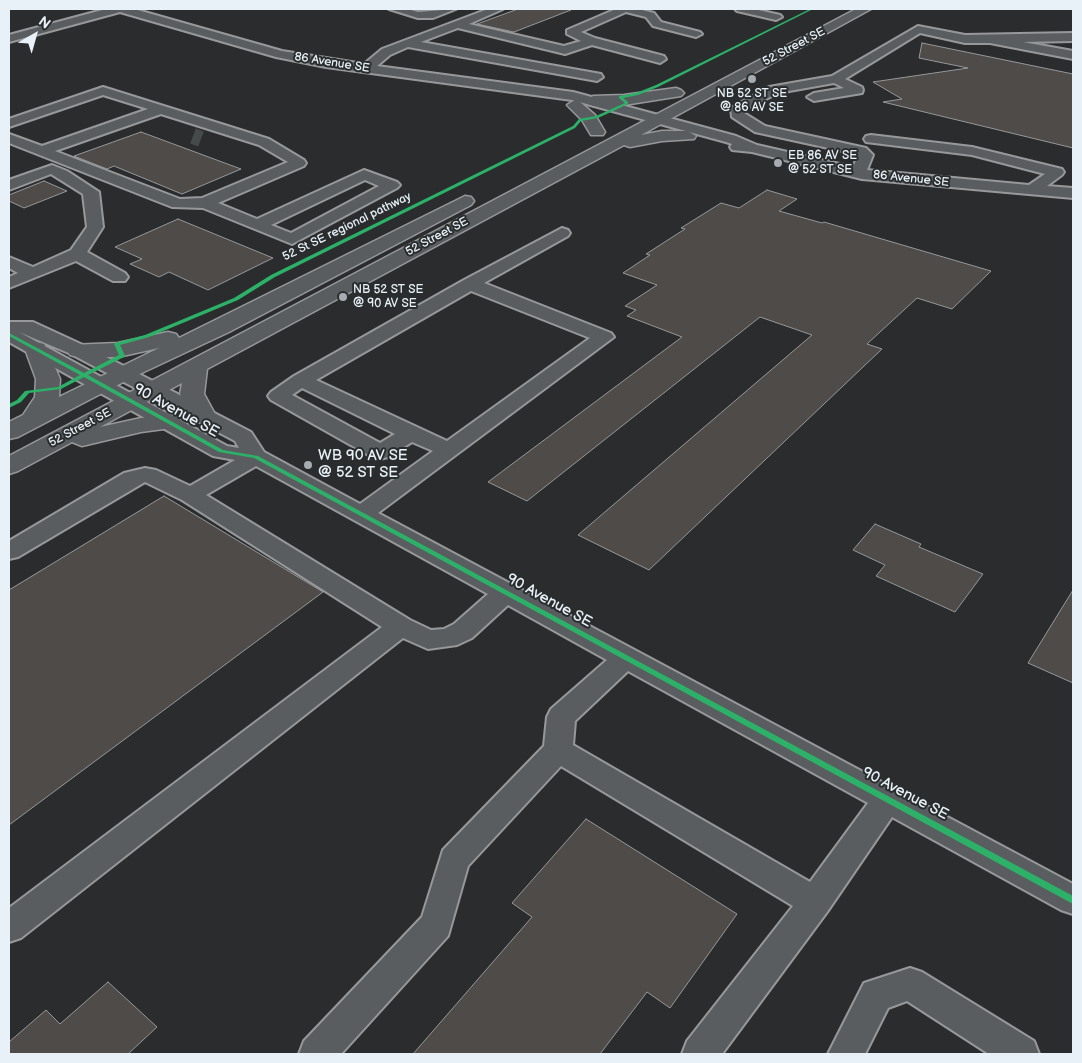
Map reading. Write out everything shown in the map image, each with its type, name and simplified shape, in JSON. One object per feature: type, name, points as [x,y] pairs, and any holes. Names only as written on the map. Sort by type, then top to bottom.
[{"type":"main road","name":"52 Street SE","points":[[9,466],[196,366],[600,140],[642,119],[684,93],[865,9]]},
{"type":"main road","name":"52 Street SE","points":[[9,432],[113,378],[221,327],[642,119],[822,14]]},
{"type":"main road","points":[[593,101],[624,100],[684,93],[691,119],[707,132]]},
{"type":"main road","points":[[575,106],[589,118],[600,140],[688,136]]},
{"type":"main road","points":[[78,350],[118,350],[221,327]]},
{"type":"main road","points":[[32,420],[47,397],[48,384],[48,379],[36,349]]},
{"type":"main road","points":[[196,366],[192,394],[204,416]]},
{"type":"main road","points":[[37,451],[141,424],[170,422]]},
{"type":"street","points":[[9,39],[117,9]]},
{"type":"street","name":"86 Avenue SE","points":[[123,9],[280,54],[366,68],[471,81],[545,94],[572,96],[593,101],[688,136],[728,146],[752,148],[858,173],[912,180],[1073,193]]},
{"type":"street","points":[[395,9],[418,15],[433,15],[450,9]]},
{"type":"street","points":[[366,68],[386,52],[497,9]]},
{"type":"street","points":[[660,59],[591,41],[571,32],[626,9],[650,15],[657,24],[696,34]]},
{"type":"street","points":[[741,9],[776,17]]},
{"type":"street","points":[[456,24],[565,50],[591,41]]},
{"type":"street","points":[[858,173],[866,156],[861,151],[760,128],[737,114],[738,108],[774,90],[836,79],[918,29],[965,39],[1073,37]]},
{"type":"street","points":[[990,39],[1073,55]]},
{"type":"street","points":[[407,43],[597,77]]},
{"type":"street","points":[[783,101],[857,90],[836,79]]},
{"type":"street","points":[[9,123],[103,91],[264,142],[300,163],[205,204]]},
{"type":"street","name":"86 Avenue SE","points":[[545,94],[575,106],[731,138],[752,148]]},
{"type":"street","points":[[43,150],[162,109]]},
{"type":"street","points":[[181,131],[196,119]]},
{"type":"street","points":[[9,138],[178,204],[205,204],[257,225],[292,239],[392,185],[364,175],[257,225]]},
{"type":"street","points":[[871,139],[972,151],[1058,172]]},
{"type":"street","points":[[210,140],[264,142]]},
{"type":"street","points":[[1032,190],[1073,162]]},
{"type":"street","points":[[9,170],[42,166],[52,169],[91,192],[95,227],[77,254],[9,283]]},
{"type":"street","points":[[9,185],[52,169]]},
{"type":"street","points":[[411,434],[380,452],[278,396],[301,380],[562,233]]},
{"type":"street","points":[[77,254],[120,277]]},
{"type":"street","points":[[9,262],[32,273]]},
{"type":"street","points":[[361,514],[604,337],[470,284]]},
{"type":"street","name":"90 Avenue SE","points":[[9,325],[26,326],[78,350],[113,378],[142,395],[204,416],[243,437],[256,457]]},
{"type":"street","name":"90 Avenue SE","points":[[9,334],[36,349],[113,378]]},
{"type":"street","points":[[301,380],[448,450]]},
{"type":"street","name":"90 Avenue SE","points":[[142,395],[170,422],[221,451],[256,457],[1073,900]]},
{"type":"street","points":[[190,495],[256,457]]},
{"type":"street","points":[[9,551],[132,478],[146,475],[156,477],[190,495],[401,626],[428,640],[448,638],[463,631],[506,592]]},
{"type":"street","points":[[9,927],[401,626]]},
{"type":"street","points":[[317,1054],[436,925],[454,860],[558,750],[561,717],[626,658]]},
{"type":"street","points":[[558,750],[815,902]]},
{"type":"street","points":[[700,1054],[815,902],[888,799]]},
{"type":"street","points":[[846,1054],[876,995],[910,984],[1021,1054]]},
{"type":"building","points":[[518,9],[571,10],[514,32],[477,24]]},
{"type":"building","points":[[922,43],[1073,74],[1073,148],[883,102],[902,99],[873,82],[968,68],[919,58]]},
{"type":"building","points":[[141,132],[241,169],[182,194],[114,166],[107,169],[74,156]]},
{"type":"building","points":[[44,181],[67,191],[24,208],[9,201],[9,195]]},
{"type":"building","points":[[767,190],[797,199],[779,211],[824,222],[991,271],[952,309],[917,298],[867,344],[882,349],[649,570],[578,535],[812,335],[760,317],[527,501],[488,482],[682,337],[627,316],[636,310],[625,306],[657,285],[623,273],[650,255],[646,254],[685,229],[681,228],[721,203],[739,208]]},
{"type":"building","points":[[178,219],[273,258],[208,290],[169,272],[159,277],[130,264],[142,259],[115,247]]},
{"type":"building","points":[[164,496],[323,592],[9,825],[9,590]]},
{"type":"building","points":[[875,524],[921,544],[919,547],[983,574],[955,612],[876,576],[885,565],[853,550]]},
{"type":"building","points":[[1073,590],[1073,683],[1028,663]]},
{"type":"building","points":[[586,819],[737,914],[670,1008],[647,992],[600,1054],[413,1054],[532,917],[512,903]]},
{"type":"building","points":[[108,982],[157,1027],[128,1054],[9,1054],[9,1042],[46,1010],[60,1024]]},
{"type":"tunnel","points":[[193,136],[201,139]]},
{"type":"cycle path","points":[[620,97],[637,94],[657,86],[812,9]]},
{"type":"cycle path","name":"52 St SE regional pathway","points":[[9,406],[19,401],[27,392],[59,388],[122,356],[117,344],[147,336],[236,299],[273,276],[574,127],[580,120],[597,117],[627,103],[620,97]]},
{"type":"cycle path","points":[[9,334],[221,451],[256,457],[1073,900]]},
{"type":"place","name":"NB 52 ST SE @ 86 AV SE","points":[[752,79]]},
{"type":"place","name":"EB 86 AV SE @ 52 ST SE","points":[[778,163]]},
{"type":"place","name":"NB 52 ST SE @ 90 AV SE","points":[[343,297]]},
{"type":"place","name":"WB 90 AV SE @ 52 ST SE","points":[[308,465]]}]
